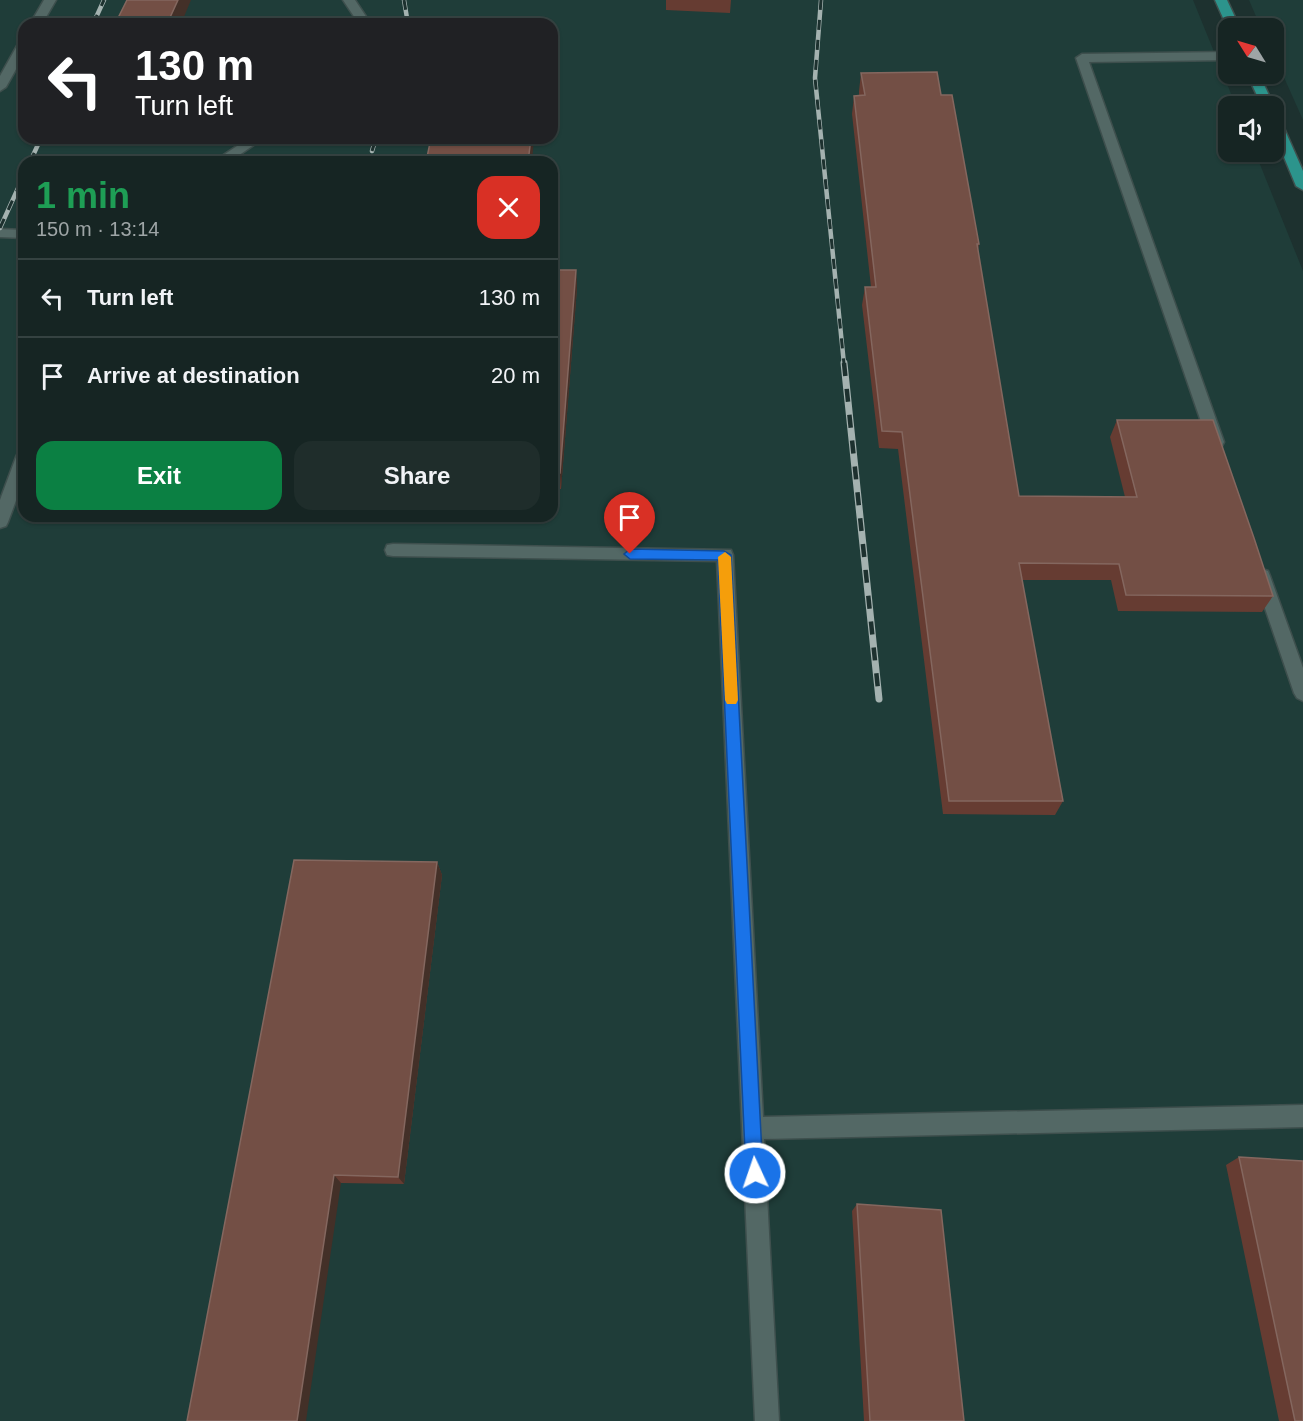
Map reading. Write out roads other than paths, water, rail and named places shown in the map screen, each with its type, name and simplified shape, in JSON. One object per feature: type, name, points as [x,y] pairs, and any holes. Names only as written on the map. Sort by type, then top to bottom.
[{"type":"main road","points":[[1221,0],[1229,18]]},
{"type":"main road","points":[[1284,142],[1303,186]]},
{"type":"lane","points":[[40,18],[50,0]]},
{"type":"lane","points":[[349,0],[361,18]]},
{"type":"lane","points":[[0,87],[18,55]]},
{"type":"lane","points":[[1218,56],[1082,58],[1222,459]]},
{"type":"lane","points":[[230,156],[248,144]]},
{"type":"lane","points":[[0,233],[18,234]]},
{"type":"lane","points":[[0,522],[18,473]]},
{"type":"lane","points":[[393,550],[724,555],[767,1421]]},
{"type":"lane","points":[[1257,560],[1303,693]]},
{"type":"lane","points":[[753,1128],[1303,1116]]},
{"type":"railway","points":[[96,18],[104,0]]},
{"type":"railway","points":[[404,0],[407,18]]},
{"type":"railway","points":[[821,0],[815,78],[844,364]]},
{"type":"railway","points":[[33,156],[38,144]]},
{"type":"railway","points":[[372,151],[374,144]]},
{"type":"railway","points":[[0,228],[18,188]]},
{"type":"railway","points":[[844,363],[879,699]]}]
